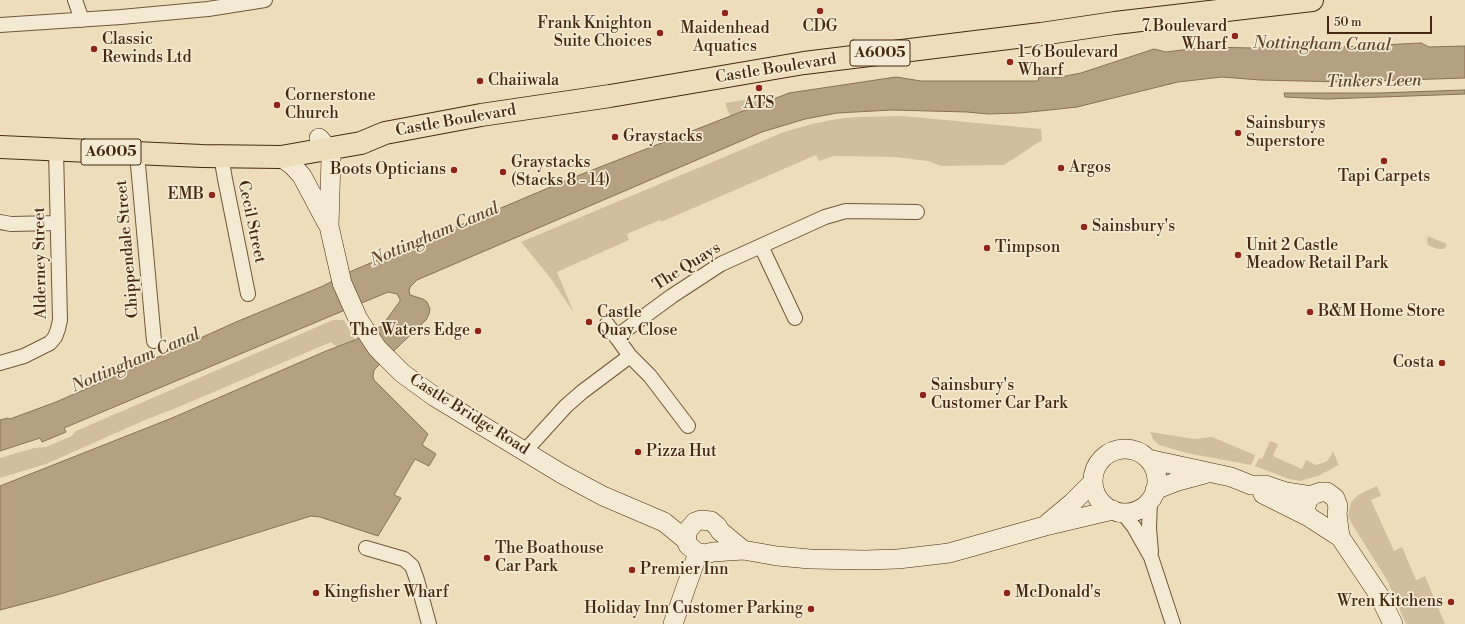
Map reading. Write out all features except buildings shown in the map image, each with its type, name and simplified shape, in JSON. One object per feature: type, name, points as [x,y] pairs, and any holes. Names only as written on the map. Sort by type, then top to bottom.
[{"type":"main road","name":"Castle Boulevard","points":[[221,156],[280,142],[361,144],[385,133],[481,115],[610,96],[804,63],[1041,34],[1115,23],[1312,0]]},
{"type":"main road","name":"Castle Boulevard","points":[[0,147],[137,154],[281,157],[324,144]]},
{"type":"street","points":[[75,0],[82,20]]},
{"type":"street","points":[[0,25],[82,20],[207,4],[265,0]]},
{"type":"street","name":"Castle Bridge Road","points":[[324,144],[331,159],[329,194],[330,234]]},
{"type":"street","name":"Alderney Street","points":[[0,364],[24,356],[50,343],[58,329],[60,320],[56,150]]},
{"type":"street","name":"Chippendale Street","points":[[137,154],[154,341]]},
{"type":"street","name":"Cecil Street","points":[[221,156],[248,294]]},
{"type":"street","name":"Castle Bridge Road","points":[[281,157],[294,166],[302,176],[330,234],[342,283],[358,319],[377,348],[402,373],[435,397],[562,474],[603,496],[664,522],[698,542]]},
{"type":"street","name":"The Quays","points":[[616,336],[672,296],[721,264],[836,213],[917,212]]},
{"type":"street","points":[[0,222],[11,224],[57,224]]},
{"type":"street","points":[[761,246],[795,318]]},
{"type":"street","points":[[607,324],[630,356],[650,376],[688,426]]},
{"type":"street","points":[[525,451],[566,406],[630,356]]},
{"type":"street","points":[[1173,624],[1151,556],[1134,526],[1118,511],[1106,507],[1094,491],[1093,482],[1096,466],[1101,459],[1111,452],[1129,449],[1148,459],[1230,477],[1251,484],[1264,485],[1286,492],[1312,496]]},
{"type":"street","points":[[1148,459],[1155,472],[1156,480],[1152,495],[1148,528],[1151,556]]},
{"type":"street","points":[[698,542],[777,556],[810,559],[865,560],[912,558],[949,553],[1045,526],[1118,511],[1138,510],[1152,495],[1178,481],[1208,473]]},
{"type":"street","points":[[1045,526],[1072,503],[1093,482]]},
{"type":"street","points":[[1251,484],[1258,491],[1322,524],[1332,520],[1337,514]]},
{"type":"street","points":[[1340,537],[1337,514],[1338,506],[1336,501],[1331,495],[1321,492],[1312,496],[1308,500],[1306,512],[1313,520],[1340,537],[1379,594],[1393,624]]},
{"type":"street","points":[[673,624],[698,542],[701,520],[714,523],[720,531],[743,550]]},
{"type":"street","points":[[698,542],[719,546],[721,537],[720,531]]},
{"type":"street","points":[[366,548],[404,559],[412,566],[429,624]]},
{"type":"shaded area","points":[[1421,43],[1429,47],[1465,46],[1465,78],[1342,82],[1260,80],[1222,77],[1178,82],[1077,107],[1020,113],[988,114],[892,110],[837,113],[805,119],[762,132],[417,280],[410,287],[410,295],[423,299],[427,302],[430,309],[429,314],[426,320],[374,370],[373,376],[374,380],[428,434],[422,445],[436,454],[429,466],[415,459],[394,495],[401,498],[378,536],[320,517],[311,516],[57,595],[0,610],[0,486],[172,418],[326,351],[355,340],[382,326],[400,299],[397,294],[388,292],[64,428],[66,432],[42,442],[40,438],[0,451],[0,420],[10,419],[56,402],[236,322],[323,286],[354,270],[572,178],[789,93],[896,77],[921,81],[1038,81],[1039,77],[1054,75],[1055,78],[1081,73],[1154,49],[1166,52],[1206,47],[1342,47]]},
{"type":"shaded area","points":[[1465,90],[1465,94],[1327,99],[1285,97],[1284,93],[1379,93]]},
{"type":"shaded area","points":[[770,96],[777,97],[730,116],[725,103]]},
{"type":"shaded area","points":[[903,116],[1041,129],[1042,140],[1004,165],[941,166],[928,161],[894,157],[834,156],[819,161],[816,155],[661,222],[660,220],[627,234],[629,240],[557,272],[574,313],[549,276],[521,242],[784,132],[837,119]]},
{"type":"shaded area","points":[[1428,236],[1447,244],[1444,249],[1438,249],[1428,245]]},
{"type":"shaded area","points":[[333,320],[344,320],[355,340],[337,347],[331,342],[145,420],[46,464],[0,478],[0,458],[34,448],[46,447],[72,436],[76,431]]},
{"type":"shaded area","points":[[1150,432],[1194,439],[1212,437],[1255,455],[1251,465],[1187,453],[1159,445],[1153,439]]},
{"type":"shaded area","points":[[1270,441],[1278,444],[1273,456],[1302,469],[1306,460],[1316,465],[1326,462],[1333,451],[1339,465],[1318,476],[1301,481],[1289,479],[1255,466],[1259,458],[1262,459]]},
{"type":"shaded area","points":[[1377,486],[1381,496],[1371,500],[1394,551],[1402,547],[1416,580],[1425,576],[1445,624],[1406,624],[1387,580],[1348,516],[1351,502],[1358,495]]},
{"type":"place","name":"CDG","points":[[820,11]]},
{"type":"place","name":"Maidenhead Aquatics","points":[[725,13]]},
{"type":"place","name":"Frank Knighton Suite Choices","points":[[660,33]]},
{"type":"place","name":"7 Boulevard Wharf","points":[[1235,36]]},
{"type":"place","name":"Classic Rewinds Ltd","points":[[94,49]]},
{"type":"place","name":"1-6 Boulevard Wharf","points":[[1010,62]]},
{"type":"place","name":"Chaiiwala","points":[[480,81]]},
{"type":"place","name":"ATS","points":[[759,88]]},
{"type":"place","name":"Cornerstone Church","points":[[277,105]]},
{"type":"place","name":"Sainsburys Superstore","points":[[1238,133]]},
{"type":"place","name":"Graystacks","points":[[615,137]]},
{"type":"place","name":"Tapi Carpets","points":[[1384,161]]},
{"type":"place","name":"Argos","points":[[1061,168]]},
{"type":"place","name":"Boots Opticians","points":[[454,170]]},
{"type":"place","name":"Graystacks (Stacks 8 - 14)","points":[[503,172]]},
{"type":"place","name":"EMB","points":[[212,195]]},
{"type":"place","name":"Sainsbury's","points":[[1084,227]]},
{"type":"place","name":"Timpson","points":[[987,248]]},
{"type":"place","name":"Unit 2 Castle Meadow Retail Park","points":[[1238,255]]},
{"type":"place","name":"B&M Home Store","points":[[1310,312]]},
{"type":"place","name":"Castle Quay Close","points":[[589,322]]},
{"type":"place","name":"The Waters Edge","points":[[478,331]]},
{"type":"place","name":"Costa","points":[[1442,363]]},
{"type":"place","name":"Sainsbury's Customer Car Park","points":[[923,395]]},
{"type":"place","name":"Pizza Hut","points":[[638,452]]},
{"type":"place","name":"The Boathouse Car Park","points":[[487,558]]},
{"type":"place","name":"Premier Inn","points":[[632,570]]},
{"type":"place","name":"Kingfisher Wharf","points":[[316,593]]},
{"type":"place","name":"McDonald's","points":[[1007,593]]},
{"type":"place","name":"Wren Kitchens","points":[[1451,602]]},
{"type":"place","name":"Holiday Inn Customer Parking","points":[[811,609]]},
{"type":"water label","name":"Nottingham Canal","points":[[1322,45]]},
{"type":"water label","name":"Tinkers Leen","points":[[1374,82]]},
{"type":"water label","name":"Nottingham Canal","points":[[435,235]]},
{"type":"water label","name":"Nottingham Canal","points":[[136,361]]}]
